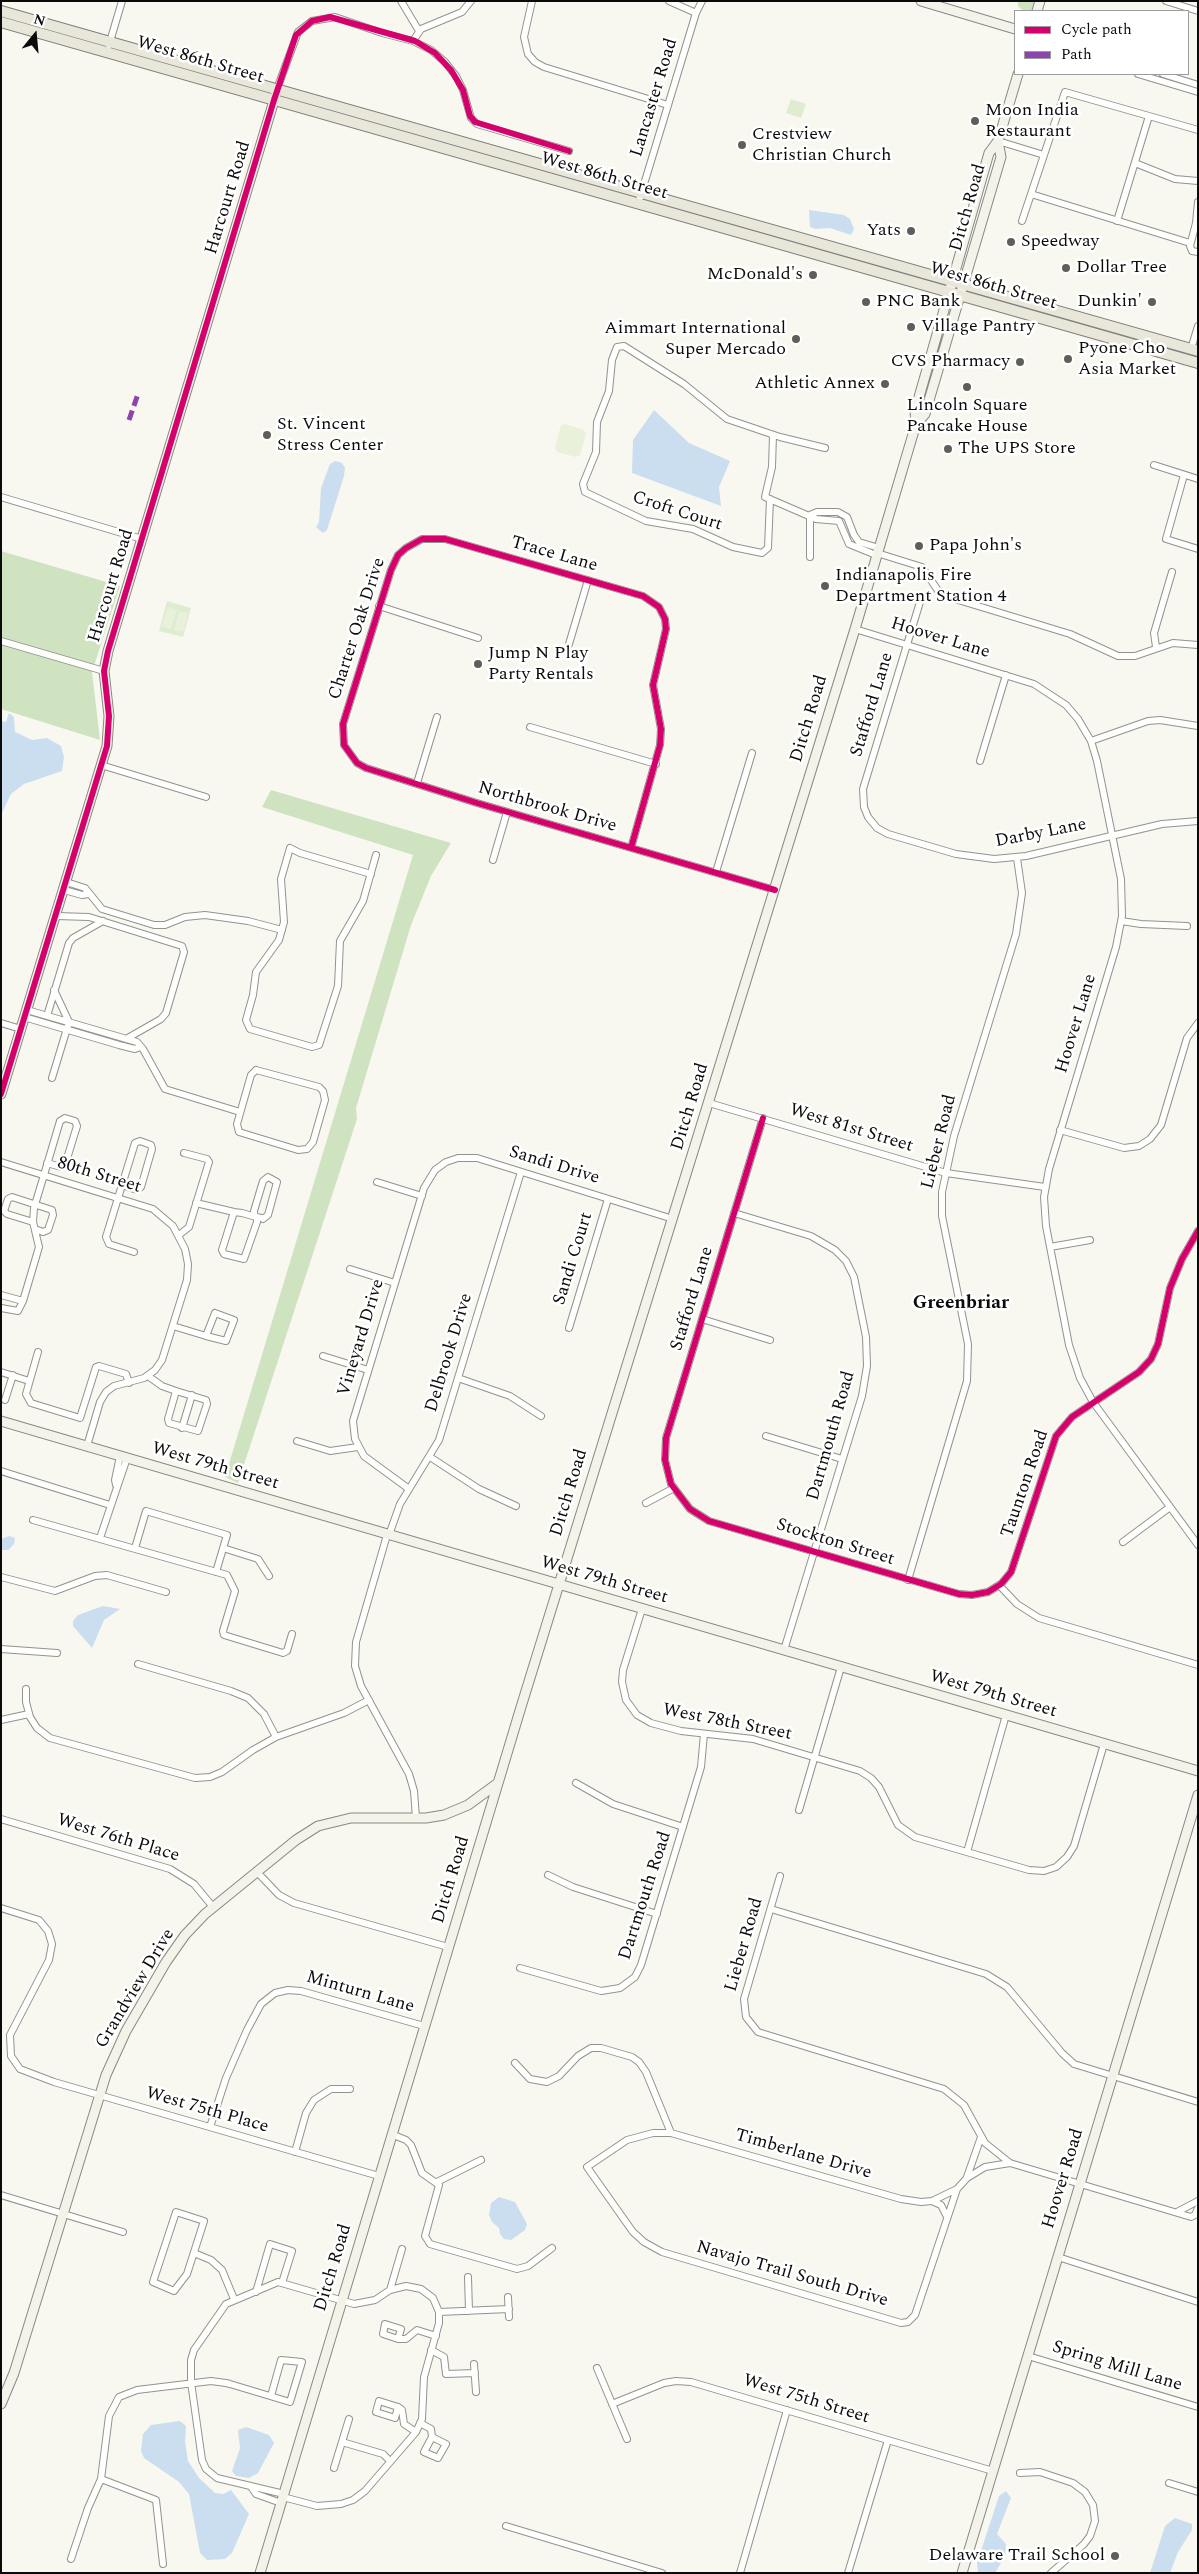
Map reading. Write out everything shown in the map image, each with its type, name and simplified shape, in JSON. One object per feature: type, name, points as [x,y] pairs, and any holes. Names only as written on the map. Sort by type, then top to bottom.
[{"type":"main road","points":[[921,1],[1014,29]]},
{"type":"main road","name":"West 86th Street","points":[[1,11],[274,100],[638,204],[951,286]]},
{"type":"main road","name":"West 86th Street","points":[[1,22],[108,46],[278,89],[642,192],[1198,363]]},
{"type":"main road","name":"Ditch Road","points":[[260,2573],[498,1783],[855,629],[916,424],[915,411],[989,153],[998,141],[1018,75]]},
{"type":"main road","name":"Harcourt Road","points":[[1,1094],[108,741],[109,721],[104,672],[108,651],[278,89]]},
{"type":"main road","name":"Ditch Road","points":[[916,424],[925,414],[1001,157],[998,141]]},
{"type":"main road","name":"West 86th Street","points":[[962,290],[1194,350]]},
{"type":"main road","name":"West 79th Street","points":[[1,1421],[1198,1771]]},
{"type":"main road","name":"Grandview Drive","points":[[1,2404],[14,2373],[99,2095],[119,2045],[166,1962],[185,1934],[213,1907],[302,1836],[325,1823],[351,1818],[444,1816],[461,1809],[498,1783]]},
{"type":"main road","name":"Hoover Road","points":[[962,2573],[1198,1795]]},
{"type":"street","points":[[108,46],[122,1]]},
{"type":"street","points":[[401,1],[419,31]]},
{"type":"street","points":[[413,40],[419,31],[462,12],[472,1]]},
{"type":"street","points":[[532,1],[524,32],[527,51],[535,62],[544,67],[668,105]]},
{"type":"street","points":[[669,1],[696,13]]},
{"type":"street","name":"Lancaster Road","points":[[638,204],[696,13],[702,1]]},
{"type":"street","points":[[1166,1],[1198,11]]},
{"type":"street","points":[[278,89],[296,35],[303,27],[317,19],[337,18],[382,33],[413,40],[435,53],[451,70],[463,90],[471,118],[475,122],[568,151]]},
{"type":"street","points":[[1141,75],[1198,92]]},
{"type":"street","points":[[1165,75],[1198,85]]},
{"type":"street","points":[[1022,221],[1065,92],[1198,130]]},
{"type":"street","points":[[1117,221],[1150,116]]},
{"type":"street","points":[[998,141],[1044,155]]},
{"type":"street","points":[[1135,163],[1175,180],[1198,181]]},
{"type":"street","points":[[1031,194],[1190,243]]},
{"type":"street","points":[[1198,202],[1197,220],[1190,243],[1190,249],[1198,252]]},
{"type":"street","points":[[1194,350],[1198,326]]},
{"type":"street","name":"Croft Court","points":[[767,498],[766,552],[736,548],[693,529],[646,521],[587,494],[583,489],[597,449],[597,422],[609,391],[612,358],[618,346],[624,346],[684,384],[726,419],[773,435]]},
{"type":"street","points":[[825,448],[773,435],[772,467],[767,498],[816,519],[839,521],[843,526],[849,544],[922,567],[939,592],[945,596],[1070,634],[1116,656],[1133,656],[1156,647],[1173,644],[1198,645]]},
{"type":"street","points":[[1154,465],[1198,479]]},
{"type":"street","points":[[1184,475],[1166,539],[1198,549]]},
{"type":"street","points":[[1,497],[142,539]]},
{"type":"street","points":[[810,515],[817,512],[838,512],[846,517],[859,542],[877,552]]},
{"type":"street","points":[[829,512],[829,519]]},
{"type":"street","points":[[810,515],[810,557]]},
{"type":"street","name":"Trace Lane","points":[[432,538],[445,539],[644,596],[653,602],[662,612],[666,631],[653,687],[661,732],[656,764]]},
{"type":"street","name":"Charter Oak Drive","points":[[346,750],[342,737],[343,724],[391,570],[398,556],[412,543],[432,538]]},
{"type":"street","points":[[1156,647],[1154,633],[1172,572]]},
{"type":"street","points":[[569,644],[588,580]]},
{"type":"street","name":"Stafford Lane","points":[[868,817],[863,805],[863,789],[920,602]]},
{"type":"street","points":[[380,606],[478,638]]},
{"type":"street","name":"Hoover Lane","points":[[855,629],[1034,684],[1058,698],[1076,717],[1091,742],[1121,884],[1121,921],[1116,947],[1060,1130],[1045,1187],[1045,1216],[1073,1358],[1080,1378],[1093,1402],[1170,1507],[1195,1536],[1198,1544]]},
{"type":"street","points":[[1,641],[104,672]]},
{"type":"street","points":[[980,761],[1006,675]]},
{"type":"street","points":[[418,783],[437,717]]},
{"type":"street","points":[[1091,742],[1148,721],[1160,720],[1198,726]]},
{"type":"street","points":[[530,727],[656,764],[632,848]]},
{"type":"street","name":"Northbrook Drive","points":[[346,750],[357,763],[366,768],[507,812],[775,890]]},
{"type":"street","points":[[716,872],[752,752]]},
{"type":"street","points":[[101,765],[206,797]]},
{"type":"street","points":[[493,860],[507,812]]},
{"type":"street","name":"Darby Lane","points":[[868,817],[876,828],[888,834],[956,854],[984,859],[1017,858],[1170,823],[1198,821]]},
{"type":"street","points":[[371,874],[300,853],[290,848],[281,879],[284,918],[282,930],[279,940],[256,972],[253,995],[246,1018],[247,1026],[251,1030],[312,1047],[320,1042],[338,986],[340,941],[362,904],[371,874],[376,855]]},
{"type":"street","name":"Lieber Road","points":[[908,1580],[963,1401],[968,1374],[967,1339],[942,1216],[941,1197],[954,1136],[1016,934],[1022,893],[1017,858]]},
{"type":"street","points":[[65,886],[85,888],[102,909],[154,925],[165,925],[185,917],[205,915],[248,921],[282,930]]},
{"type":"street","points":[[56,916],[86,916],[180,944],[183,947],[184,951],[166,1013],[159,1020],[126,1039]]},
{"type":"street","points":[[47,1016],[69,942],[103,921]]},
{"type":"street","points":[[1121,921],[1187,926]]},
{"type":"street","points":[[52,1078],[68,1026],[54,990]]},
{"type":"street","points":[[26,1013],[47,1016],[68,1026],[137,1042],[165,1089],[240,1112]]},
{"type":"street","points":[[26,1013],[135,1049],[140,1047]]},
{"type":"street","points":[[1,1023],[21,1029]]},
{"type":"street","points":[[1060,1130],[1124,1148],[1139,1146],[1150,1139],[1162,1123],[1186,1040],[1198,1023]]},
{"type":"street","points":[[256,1070],[319,1087],[325,1093],[313,1142],[304,1150],[239,1132],[236,1126],[240,1112],[251,1075],[256,1070]]},
{"type":"street","name":"West 81st Street","points":[[710,1102],[946,1173],[1045,1187]]},
{"type":"street","points":[[1,1308],[18,1312],[23,1301],[39,1247],[33,1222],[35,1204],[47,1163],[61,1120],[65,1118],[75,1121],[77,1126],[65,1165],[61,1167],[47,1163]]},
{"type":"street","name":"Stafford Lane","points":[[674,1488],[666,1466],[666,1442],[763,1118]]},
{"type":"street","points":[[122,1185],[137,1190],[140,1188],[152,1148],[151,1145],[140,1141],[135,1143],[122,1185],[106,1241],[134,1252]]},
{"type":"street","points":[[86,1446],[103,1396],[114,1386],[148,1376],[162,1360],[188,1272],[185,1249],[179,1235],[188,1227],[209,1162],[207,1159],[184,1153]]},
{"type":"street","name":"Sandi Drive","points":[[430,1176],[446,1162],[464,1157],[477,1158],[673,1219]]},
{"type":"street","name":"80th Street","points":[[1,1162],[119,1197],[157,1212],[179,1235]]},
{"type":"street","name":"Delbrook Drive","points":[[416,1818],[414,1791],[409,1774],[357,1676],[355,1648],[396,1512],[439,1440],[521,1172]]},
{"type":"street","name":"Vineyard Drive","points":[[358,1447],[354,1437],[353,1421],[422,1196],[430,1176]]},
{"type":"street","points":[[196,1203],[255,1215],[263,1219],[268,1215],[278,1184],[274,1179],[268,1178],[264,1180],[255,1215],[257,1222],[247,1256],[242,1259],[224,1254],[222,1250],[234,1212]]},
{"type":"street","points":[[376,1182],[422,1196]]},
{"type":"street","points":[[33,1222],[7,1214],[4,1209],[10,1197],[35,1204],[50,1210],[54,1214],[48,1231],[35,1229]]},
{"type":"street","name":"Sandi Court","points":[[569,1328],[608,1199]]},
{"type":"street","name":"Dartmouth Road","points":[[734,1213],[818,1239],[835,1250],[851,1270],[857,1287],[866,1338],[867,1366],[862,1396],[784,1650]]},
{"type":"street","name":"Taunton Road","points":[[999,1585],[1014,1566],[1054,1440],[1068,1420],[1139,1372],[1152,1356],[1172,1282],[1198,1231]]},
{"type":"street","points":[[1050,1247],[1090,1240]]},
{"type":"street","points":[[350,1269],[395,1283]]},
{"type":"street","points":[[1,1294],[23,1301]]},
{"type":"street","points":[[173,1326],[206,1336],[226,1341],[233,1318],[214,1313],[206,1336]]},
{"type":"street","points":[[702,1319],[770,1340]]},
{"type":"street","points":[[38,1352],[26,1394],[28,1402],[80,1418],[97,1367],[126,1374],[129,1383]]},
{"type":"street","points":[[322,1356],[368,1370]]},
{"type":"street","points":[[1,1372],[29,1380]]},
{"type":"street","points":[[6,1400],[13,1375]]},
{"type":"street","points":[[148,1376],[162,1386],[205,1399],[208,1404],[199,1431],[182,1428],[168,1421],[176,1391]]},
{"type":"street","points":[[458,1378],[510,1396],[541,1416]]},
{"type":"street","points":[[182,1428],[192,1395]]},
{"type":"street","points":[[766,1436],[842,1459]]},
{"type":"street","points":[[297,1441],[330,1451],[358,1447],[372,1463],[409,1489]]},
{"type":"street","points":[[100,1538],[124,1457]]},
{"type":"street","points":[[430,1457],[479,1488],[516,1506]]},
{"type":"street","points":[[1,1471],[110,1505]]},
{"type":"street","points":[[646,1503],[674,1488]]},
{"type":"street","name":"Stockton Street","points":[[674,1488],[690,1509],[709,1521],[967,1596],[985,1593],[999,1585]]},
{"type":"street","points":[[1123,1542],[1170,1507]]},
{"type":"street","points":[[135,1548],[146,1511],[227,1535],[216,1572]]},
{"type":"street","points":[[32,1520],[135,1548],[230,1577],[235,1589],[223,1632],[224,1635],[283,1653],[286,1651],[292,1634]]},
{"type":"street","points":[[223,1548],[258,1559],[269,1576]]},
{"type":"street","points":[[1,1577],[55,1591],[98,1575],[107,1575],[166,1592]]},
{"type":"street","points":[[999,1585],[1017,1604],[1039,1618],[1198,1665]]},
{"type":"street","name":"West 78th Street","points":[[642,1609],[623,1670],[622,1688],[630,1707],[646,1721],[681,1731],[752,1739],[860,1771],[871,1778],[879,1787],[896,1822],[910,1835],[967,1852],[1029,1870],[1044,1871],[1062,1862],[1073,1848],[1104,1744]]},
{"type":"street","points":[[1,1649],[56,1654]]},
{"type":"street","points":[[138,1664],[231,1691],[248,1698],[264,1714],[276,1737]]},
{"type":"street","points":[[799,1810],[841,1667]]},
{"type":"street","points":[[26,1689],[29,1714],[36,1726],[52,1739],[195,1778],[205,1778],[222,1772],[253,1750],[276,1737],[344,1713],[369,1700]]},
{"type":"street","points":[[1,1720],[29,1714]]},
{"type":"street","points":[[967,1852],[1006,1715]]},
{"type":"street","name":"Dartmouth Road","points":[[520,1968],[596,1991],[618,1989],[627,1984],[638,1972],[702,1767],[704,1734]]},
{"type":"street","points":[[576,1784],[613,1804],[683,1827]]},
{"type":"street","name":"West 76th Place","points":[[1,1819],[170,1869],[194,1884],[213,1907]]},
{"type":"street","points":[[257,1872],[279,1895],[294,1903],[448,1947]]},
{"type":"street","points":[[548,1875],[576,1889],[657,1914]]},
{"type":"street","name":"Lieber Road","points":[[780,1876],[744,1999],[744,2010],[748,2022],[764,2035],[944,2089],[964,2105],[981,2137]]},
{"type":"street","name":"West 75th Place","points":[[1,1908],[32,1916],[47,1929],[52,1944],[50,1958],[13,2028],[9,2040],[12,2058],[27,2073],[379,2176]]},
{"type":"street","points":[[771,1909],[986,1974],[1007,1988],[1068,2059],[1084,2068],[1198,2102]]},
{"type":"street","name":"Minturn Lane","points":[[210,2127],[231,2066],[258,2009],[269,1997],[288,1990],[301,1991],[424,2026]]},
{"type":"street","points":[[515,2063],[530,2079],[547,2082],[559,2076],[578,2056],[591,2048],[602,2048],[632,2057],[644,2068],[671,2133]]},
{"type":"street","points":[[295,2152],[306,2113],[314,2100],[331,2089],[350,2088]]},
{"type":"street","name":"Timberlane Drive","points":[[587,2167],[627,2140],[653,2133],[671,2133],[901,2200],[932,2201],[957,2189],[967,2178],[984,2167],[1010,2163]]},
{"type":"street","points":[[391,2134],[406,2140],[411,2145],[422,2173],[437,2182],[439,2189],[425,2236],[430,2244],[517,2270],[528,2266],[552,2248]]},
{"type":"street","points":[[981,2137],[990,2149],[1010,2163],[1191,2217],[1195,2216],[1198,2208]]},
{"type":"street","points":[[967,2178],[981,2137]]},
{"type":"street","points":[[437,2182],[481,2160]]},
{"type":"street","name":"Navajo Trail South Drive","points":[[587,2167],[633,2232],[644,2242],[667,2254],[901,2323],[908,2322],[915,2315],[946,2216]]},
{"type":"street","points":[[946,2216],[957,2189]]},
{"type":"street","points":[[1,2195],[123,2232]]},
{"type":"street","points":[[932,2201],[941,2205],[946,2216]]},
{"type":"street","points":[[1176,2212],[1190,2207],[1198,2201]]},
{"type":"street","points":[[176,2212],[204,2221],[194,2253],[188,2274],[174,2291],[153,2282],[176,2212]]},
{"type":"street","points":[[256,2292],[270,2244],[292,2250],[282,2283]]},
{"type":"street","points":[[390,2290],[402,2249]]},
{"type":"street","points":[[194,2253],[211,2260],[221,2268],[228,2279],[234,2299]]},
{"type":"street","points":[[1058,2257],[1198,2302]]},
{"type":"street","points":[[468,2277],[470,2311]]},
{"type":"street","points":[[278,2282],[341,2301],[359,2304],[370,2302],[390,2290],[406,2286],[421,2289],[433,2298],[439,2312],[436,2336],[424,2377],[423,2411],[416,2432],[389,2460],[365,2491],[353,2500],[340,2504],[317,2506],[256,2494],[252,2488],[217,2478],[204,2466],[191,2382],[191,2360],[196,2346],[222,2308],[234,2299],[278,2282]]},
{"type":"street","points":[[508,2297],[509,2317]]},
{"type":"street","points":[[439,2312],[509,2309]]},
{"type":"street","points":[[398,2338],[406,2339],[417,2330],[436,2336]]},
{"type":"street","points":[[431,2350],[444,2357],[446,2374],[475,2373]]},
{"type":"street","name":"Spring Mill Lane","points":[[1028,2356],[1198,2407]]},
{"type":"street","points":[[72,2559],[88,2508],[101,2478],[109,2416],[117,2399],[132,2391],[191,2382],[226,2382],[290,2402],[302,2362],[281,2360],[271,2396]]},
{"type":"street","points":[[474,2364],[476,2392]]},
{"type":"street","points":[[598,2368],[627,2440]]},
{"type":"street","name":"West 75th Street","points":[[612,2404],[664,2383],[681,2380],[993,2471]]},
{"type":"street","points":[[398,2407],[402,2410],[404,2424],[416,2432]]},
{"type":"street","points":[[740,2573],[787,2410]]},
{"type":"street","points":[[334,2468],[349,2419]]},
{"type":"street","points":[[420,2424],[431,2429],[432,2437]]},
{"type":"street","points":[[848,2573],[888,2440]]},
{"type":"street","points":[[342,2442],[383,2454],[389,2460]]},
{"type":"street","points":[[1020,2473],[1040,2472],[1072,2483],[1085,2492],[1093,2505],[1095,2521],[1090,2536],[1054,2572]]},
{"type":"street","points":[[101,2478],[156,2500],[163,2564]]},
{"type":"street","points":[[1169,2483],[1198,2492]]},
{"type":"street","points":[[506,2526],[662,2573]]},
{"type":"green space","points":[[1018,1],[1036,1],[1034,10],[1022,10],[1018,6]]},
{"type":"green space","points":[[791,99],[806,104],[801,118],[786,113]]},
{"type":"green space","points":[[565,424],[584,430],[586,434],[580,455],[576,457],[557,452],[555,448],[561,425]]},
{"type":"green space","points":[[1,551],[120,586],[92,672],[100,740],[1,709]]},
{"type":"green space","points":[[167,601],[191,608],[183,637],[159,631]]},
{"type":"green space","points":[[168,607],[177,610],[171,629],[162,626]]},
{"type":"green space","points":[[179,611],[188,613],[183,632],[174,630]]},
{"type":"green space","points":[[271,790],[451,843],[431,876],[411,925],[356,1108],[357,1119],[238,1483],[225,1477],[413,855],[262,807]]},
{"type":"water","points":[[809,210],[844,215],[850,219],[854,229],[851,235],[830,228],[816,229],[810,227]]},
{"type":"water","points":[[654,410],[689,443],[730,461],[719,487],[721,506],[632,473],[633,440]]},
{"type":"water","points":[[335,461],[342,463],[345,468],[344,476],[327,530],[323,533],[316,527],[319,522],[321,488],[330,464]]},
{"type":"water","points":[[9,713],[14,717],[15,732],[32,740],[47,738],[61,746],[64,757],[62,771],[24,784],[11,794],[1,815],[1,721],[6,722]]},
{"type":"water","points":[[9,1536],[15,1538],[14,1544],[8,1550],[1,1550],[1,1539]]},
{"type":"water","points":[[103,1606],[120,1609],[104,1620],[92,1648],[73,1626],[73,1621],[78,1615]]},
{"type":"water","points":[[499,2197],[515,2202],[527,2224],[525,2230],[511,2240],[504,2239],[500,2234],[499,2228],[492,2222],[489,2215],[491,2203]]},
{"type":"water","points":[[180,2421],[186,2426],[185,2442],[188,2461],[199,2478],[215,2493],[223,2494],[231,2490],[249,2514],[232,2553],[225,2559],[207,2560],[200,2553],[189,2494],[179,2482],[144,2458],[141,2451],[143,2434],[151,2425]]},
{"type":"water","points":[[246,2427],[269,2435],[274,2443],[258,2473],[249,2478],[236,2476],[232,2471],[240,2448],[238,2430]]},
{"type":"water","points":[[1006,2491],[1011,2498],[997,2534],[1006,2544],[1005,2556],[995,2573],[978,2573],[977,2563],[999,2496]]},
{"type":"water","points":[[1175,2518],[1192,2524],[1192,2530],[1178,2552],[1170,2573],[1150,2573],[1165,2526]]},
{"type":"marked path","points":[[129,420],[138,394]]},
{"type":"cycle path","points":[[1,1094],[107,746],[109,716],[104,671],[108,651],[274,100],[296,35],[312,21],[330,17],[415,41],[435,53],[451,70],[463,90],[470,116],[475,122],[569,151]]},
{"type":"cycle path","points":[[631,848],[660,745],[661,729],[653,685],[666,629],[665,619],[659,607],[643,596],[445,539],[422,539],[406,548],[398,555],[391,570],[343,724],[344,745],[357,763],[366,768],[477,803],[775,890]]},
{"type":"cycle path","points":[[763,1118],[666,1438],[665,1460],[671,1484],[690,1509],[709,1521],[959,1594],[972,1595],[988,1592],[1001,1584],[1011,1572],[1056,1436],[1072,1417],[1139,1372],[1151,1359],[1158,1344],[1170,1288],[1182,1259],[1198,1231]]},
{"type":"place","name":"Moon India Restaurant","points":[[975,121]]},
{"type":"place","name":"Crestview Christian Church","points":[[742,145]]},
{"type":"place","name":"Yats","points":[[911,231]]},
{"type":"place","name":"Speedway","points":[[1011,242]]},
{"type":"place","name":"Dollar Tree","points":[[1066,268]]},
{"type":"place","name":"McDonald's","points":[[813,275]]},
{"type":"place","name":"PNC Bank","points":[[866,302]]},
{"type":"place","name":"Dunkin'","points":[[1152,302]]},
{"type":"place","name":"Village Pantry","points":[[911,327]]},
{"type":"place","name":"Aimmart International Super Mercado","points":[[796,339]]},
{"type":"place","name":"Pyone Cho Asia Market","points":[[1068,359]]},
{"type":"place","name":"CVS Pharmacy","points":[[1020,362]]},
{"type":"place","name":"Athletic Annex","points":[[885,384]]},
{"type":"place","name":"Lincoln Square Pancake House","points":[[967,387]]},
{"type":"place","name":"St. Vincent Stress Center","points":[[267,435]]},
{"type":"place","name":"The UPS Store","points":[[948,449]]},
{"type":"place","name":"Papa John's","points":[[919,546]]},
{"type":"place","name":"Indianapolis Fire Department Station 4","points":[[825,586]]},
{"type":"place","name":"Jump N Play Party Rentals","points":[[478,664]]},
{"type":"place","name":"Delaware Trail School","points":[[1115,2556]]},
{"type":"district","name":"Greenbriar","points":[[961,1304]]}]
